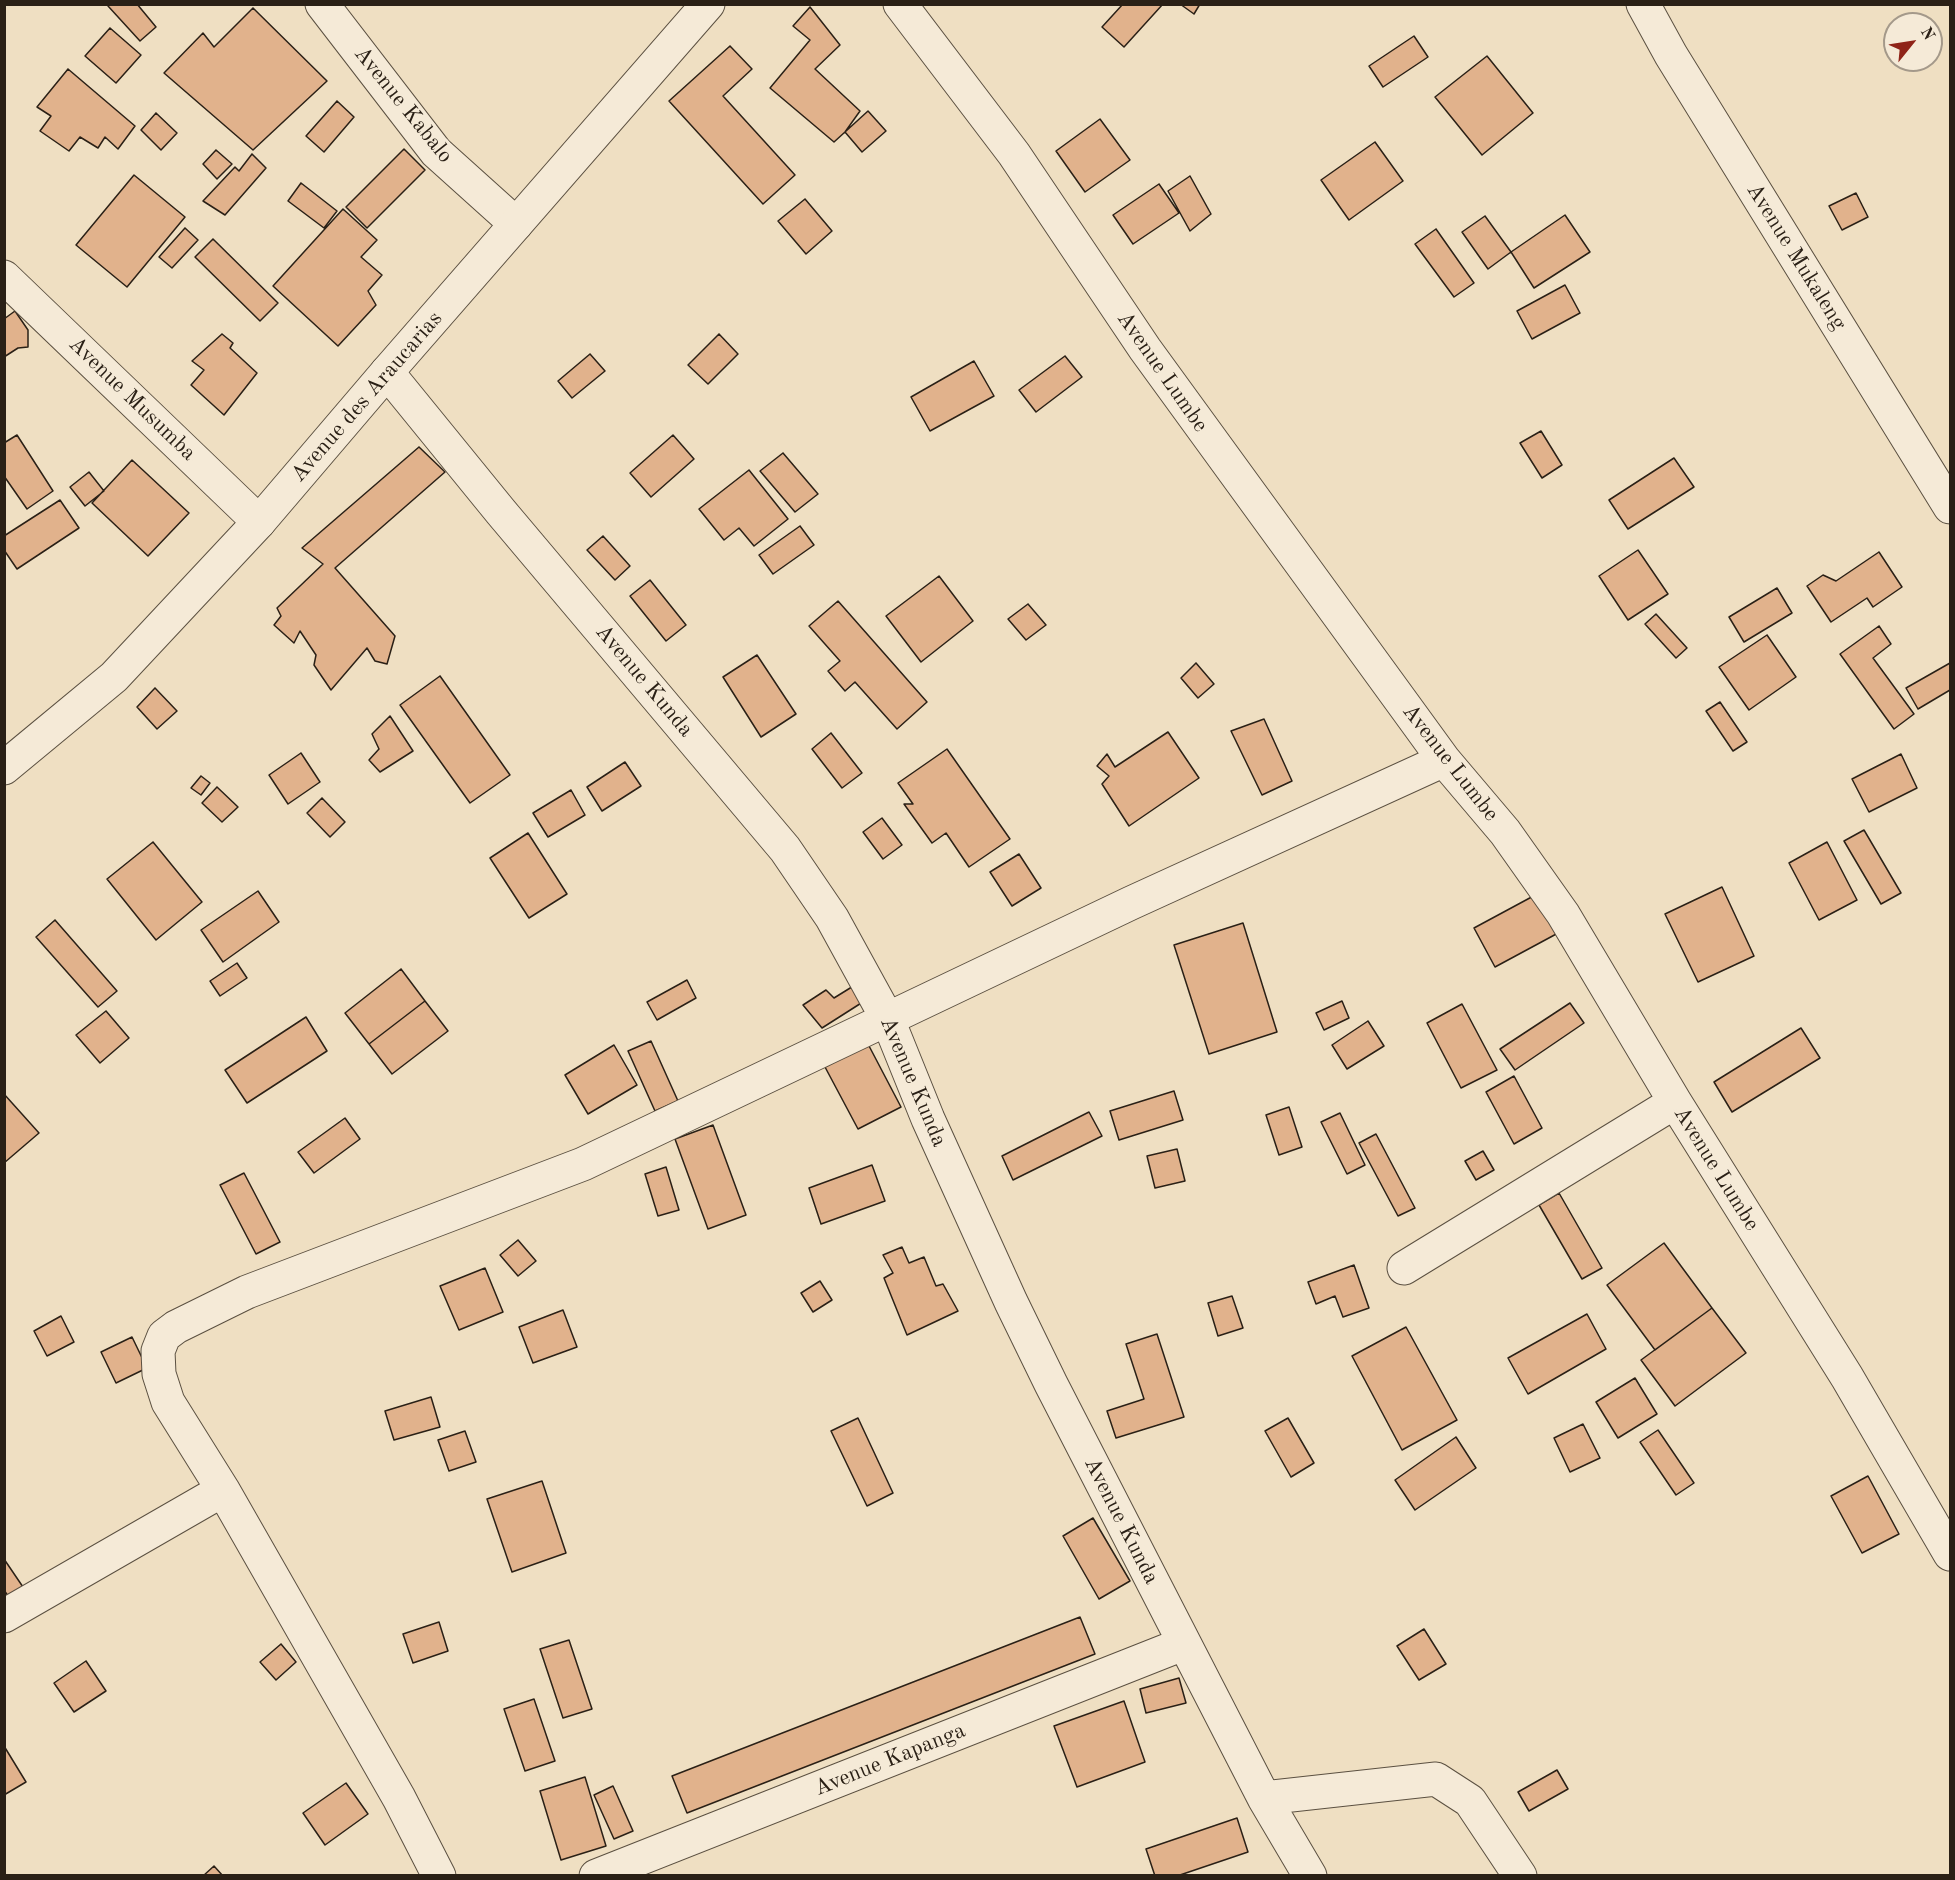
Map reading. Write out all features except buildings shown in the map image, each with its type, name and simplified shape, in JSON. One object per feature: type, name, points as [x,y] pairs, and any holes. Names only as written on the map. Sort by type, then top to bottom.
[{"type":"street","name":"Avenue Kabalo","points":[[322,4],[436,152],[516,224]]},
{"type":"street","name":"Avenue des Araucarias","points":[[4,768],[114,677],[260,522],[387,372],[708,4]]},
{"type":"street","name":"Avenue Lumbe","points":[[900,4],[1014,154],[1145,349],[1444,760],[1505,832],[1563,914],[1675,1102],[1847,1377],[1950,1554]]},
{"type":"street","name":"Avenue Mukaleng","points":[[1643,4],[1671,55],[1950,507]]},
{"type":"street","name":"Avenue Musumba","points":[[4,277],[260,522]]},
{"type":"street","name":"Avenue Kunda","points":[[387,372],[508,521],[785,849],[832,918],[888,1020],[928,1119],[1050,1384],[1264,1798],[1310,1875]]},
{"type":"street","points":[[440,1875],[399,1798],[223,1490],[168,1402],[159,1374],[158,1351],[164,1336],[176,1327],[247,1292],[583,1164],[1131,903],[1444,760]]},
{"type":"street","points":[[1404,1268],[1675,1102]]},
{"type":"street","points":[[4,1616],[223,1490]]},
{"type":"street","name":"Avenue Kapanga","points":[[596,1875],[1184,1644]]},
{"type":"street","points":[[1264,1798],[1436,1779],[1470,1801],[1520,1875]]}]
